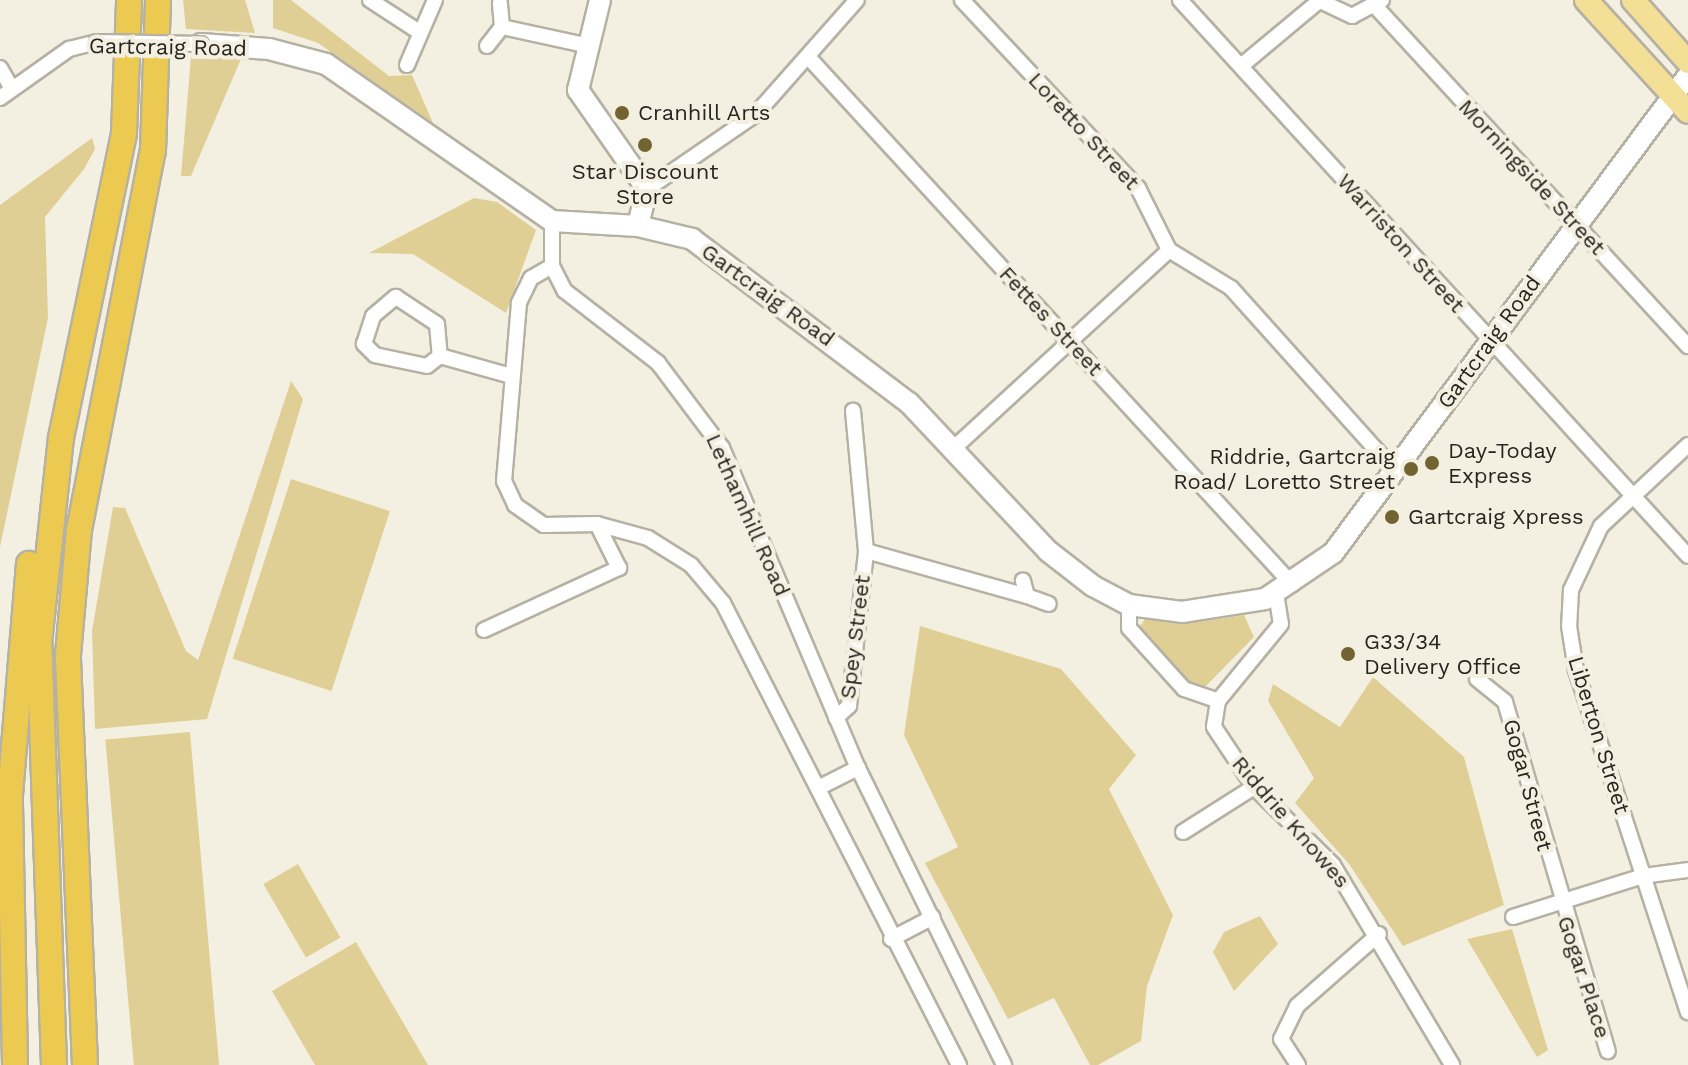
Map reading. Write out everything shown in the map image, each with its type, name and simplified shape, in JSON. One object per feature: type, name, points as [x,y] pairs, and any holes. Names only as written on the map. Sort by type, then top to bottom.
[{"type":"highway","points":[[15,1065],[7,1048],[10,795],[18,656],[32,535],[61,438],[124,133],[129,0]]},
{"type":"highway","points":[[85,1065],[83,922],[68,655],[77,546],[153,151],[158,0]]},
{"type":"highway","points":[[54,1065],[39,643],[61,438]]},
{"type":"highway","points":[[83,922],[100,1065]]},
{"type":"main road","points":[[1586,0],[1680,104]]},
{"type":"main road","points":[[1633,0],[1688,62]]},
{"type":"street","points":[[370,0],[419,32]]},
{"type":"street","points":[[407,65],[435,0]]},
{"type":"street","points":[[600,0],[578,90],[647,189]]},
{"type":"street","points":[[638,226],[647,189],[756,114],[810,59],[857,0]]},
{"type":"street","name":"Loretto Street","points":[[962,0],[1138,188],[1169,250]]},
{"type":"street","name":"Warriston Street","points":[[1180,0],[1688,556]]},
{"type":"street","points":[[1241,66],[1319,0]]},
{"type":"street","name":"Morningside Street","points":[[1319,0],[1352,16],[1379,4],[1688,346]]},
{"type":"street","points":[[487,46],[502,27],[500,3]]},
{"type":"street","points":[[502,27],[589,46]]},
{"type":"street","name":"Gartcraig Road","points":[[6,94],[69,49],[97,42],[269,49],[326,64],[552,221],[638,226],[692,239],[744,273],[909,403],[1048,551],[1134,606],[1182,612],[1278,592],[1333,553],[1576,224],[1680,104],[1688,76]]},
{"type":"street","name":"Fettes Street","points":[[810,59],[1070,341],[1278,592]]},
{"type":"street","points":[[0,68],[6,94]]},
{"type":"street","points":[[552,221],[552,266],[531,278],[519,303],[504,481],[515,505],[544,525],[597,524],[659,545],[691,565],[723,603],[891,939],[959,1065]]},
{"type":"street","points":[[954,448],[1169,250],[1231,288],[1395,471]]},
{"type":"street","name":"Lethamhill Road","points":[[552,266],[565,291],[658,363],[702,416],[750,507],[858,768],[1004,1065]]},
{"type":"street","points":[[396,297],[437,324],[440,356],[427,366],[375,355],[364,344],[373,316],[396,297]]},
{"type":"street","points":[[440,356],[511,376]]},
{"type":"street","name":"Spey Street","points":[[836,718],[849,706],[866,551],[853,411]]},
{"type":"street","name":"Liberton Street","points":[[1688,445],[1632,495],[1584,554],[1569,626],[1643,876],[1688,1012]]},
{"type":"street","points":[[484,630],[619,568],[597,524]]},
{"type":"street","name":"Spey Street","points":[[866,551],[1025,589],[1049,604]]},
{"type":"street","points":[[1134,606],[1134,634],[1184,689],[1218,701],[1281,624],[1278,592]]},
{"type":"street","name":"Gogar Street","points":[[1477,679],[1505,702],[1560,903]]},
{"type":"street","name":"Riddrie Knowes","points":[[1218,701],[1214,727],[1254,787],[1333,865],[1379,934],[1452,1065]]},
{"type":"street","points":[[818,788],[858,768]]},
{"type":"street","points":[[1183,832],[1254,787]]},
{"type":"street","points":[[1513,917],[1643,876],[1688,870]]},
{"type":"street","name":"Gogar Place","points":[[1560,903],[1608,1051]]},
{"type":"street","points":[[891,939],[933,917]]},
{"type":"street","points":[[1298,1065],[1281,1039],[1297,1006],[1379,934]]},
{"type":"shaded area","points":[[183,0],[245,0],[255,33],[186,29]]},
{"type":"shaded area","points":[[273,0],[291,0],[389,76],[412,75],[433,123],[318,43],[273,28]]},
{"type":"shaded area","points":[[191,57],[241,59],[191,176],[181,176]]},
{"type":"shaded area","points":[[92,138],[95,149],[84,169],[45,217],[48,318],[0,547],[0,205]]},
{"type":"shaded area","points":[[474,198],[497,202],[536,230],[506,313],[413,254],[369,253]]},
{"type":"shaded area","points":[[291,381],[303,399],[207,719],[95,729],[92,631],[113,507],[125,508],[186,651],[198,660]]},
{"type":"shaded area","points":[[291,479],[390,511],[332,691],[233,659]]},
{"type":"shaded area","points":[[1244,615],[1254,637],[1204,688],[1189,686],[1139,627],[1146,618],[1199,622]]},
{"type":"shaded area","points":[[920,626],[1061,669],[1136,755],[1109,789],[1173,915],[1147,986],[1141,1041],[1098,1065],[1090,1065],[1054,998],[1008,1019],[925,863],[958,847],[904,735]]},
{"type":"shaded area","points":[[1373,677],[1464,757],[1504,905],[1403,946],[1349,864],[1295,803],[1314,778],[1268,701],[1273,684],[1340,727]]},
{"type":"shaded area","points":[[190,732],[219,1065],[134,1065],[105,739]]},
{"type":"shaded area","points":[[298,864],[340,938],[306,958],[263,884]]},
{"type":"shaded area","points":[[1260,916],[1278,944],[1234,991],[1213,952],[1224,932]]},
{"type":"shaded area","points":[[1512,929],[1548,1050],[1537,1057],[1467,939]]},
{"type":"shaded area","points":[[356,942],[428,1065],[315,1065],[272,991]]},
{"type":"place","name":"Cranhill Arts","points":[[622,113]]},
{"type":"place","name":"Star Discount Store","points":[[645,145]]},
{"type":"place","name":"Day-Today Express","points":[[1432,463]]},
{"type":"place","name":"Riddrie, Gartcraig Road/ Loretto Street","points":[[1411,469]]},
{"type":"place","name":"Gartcraig Xpress","points":[[1392,517]]},
{"type":"place","name":"G33/34 Delivery Office","points":[[1348,654]]}]
